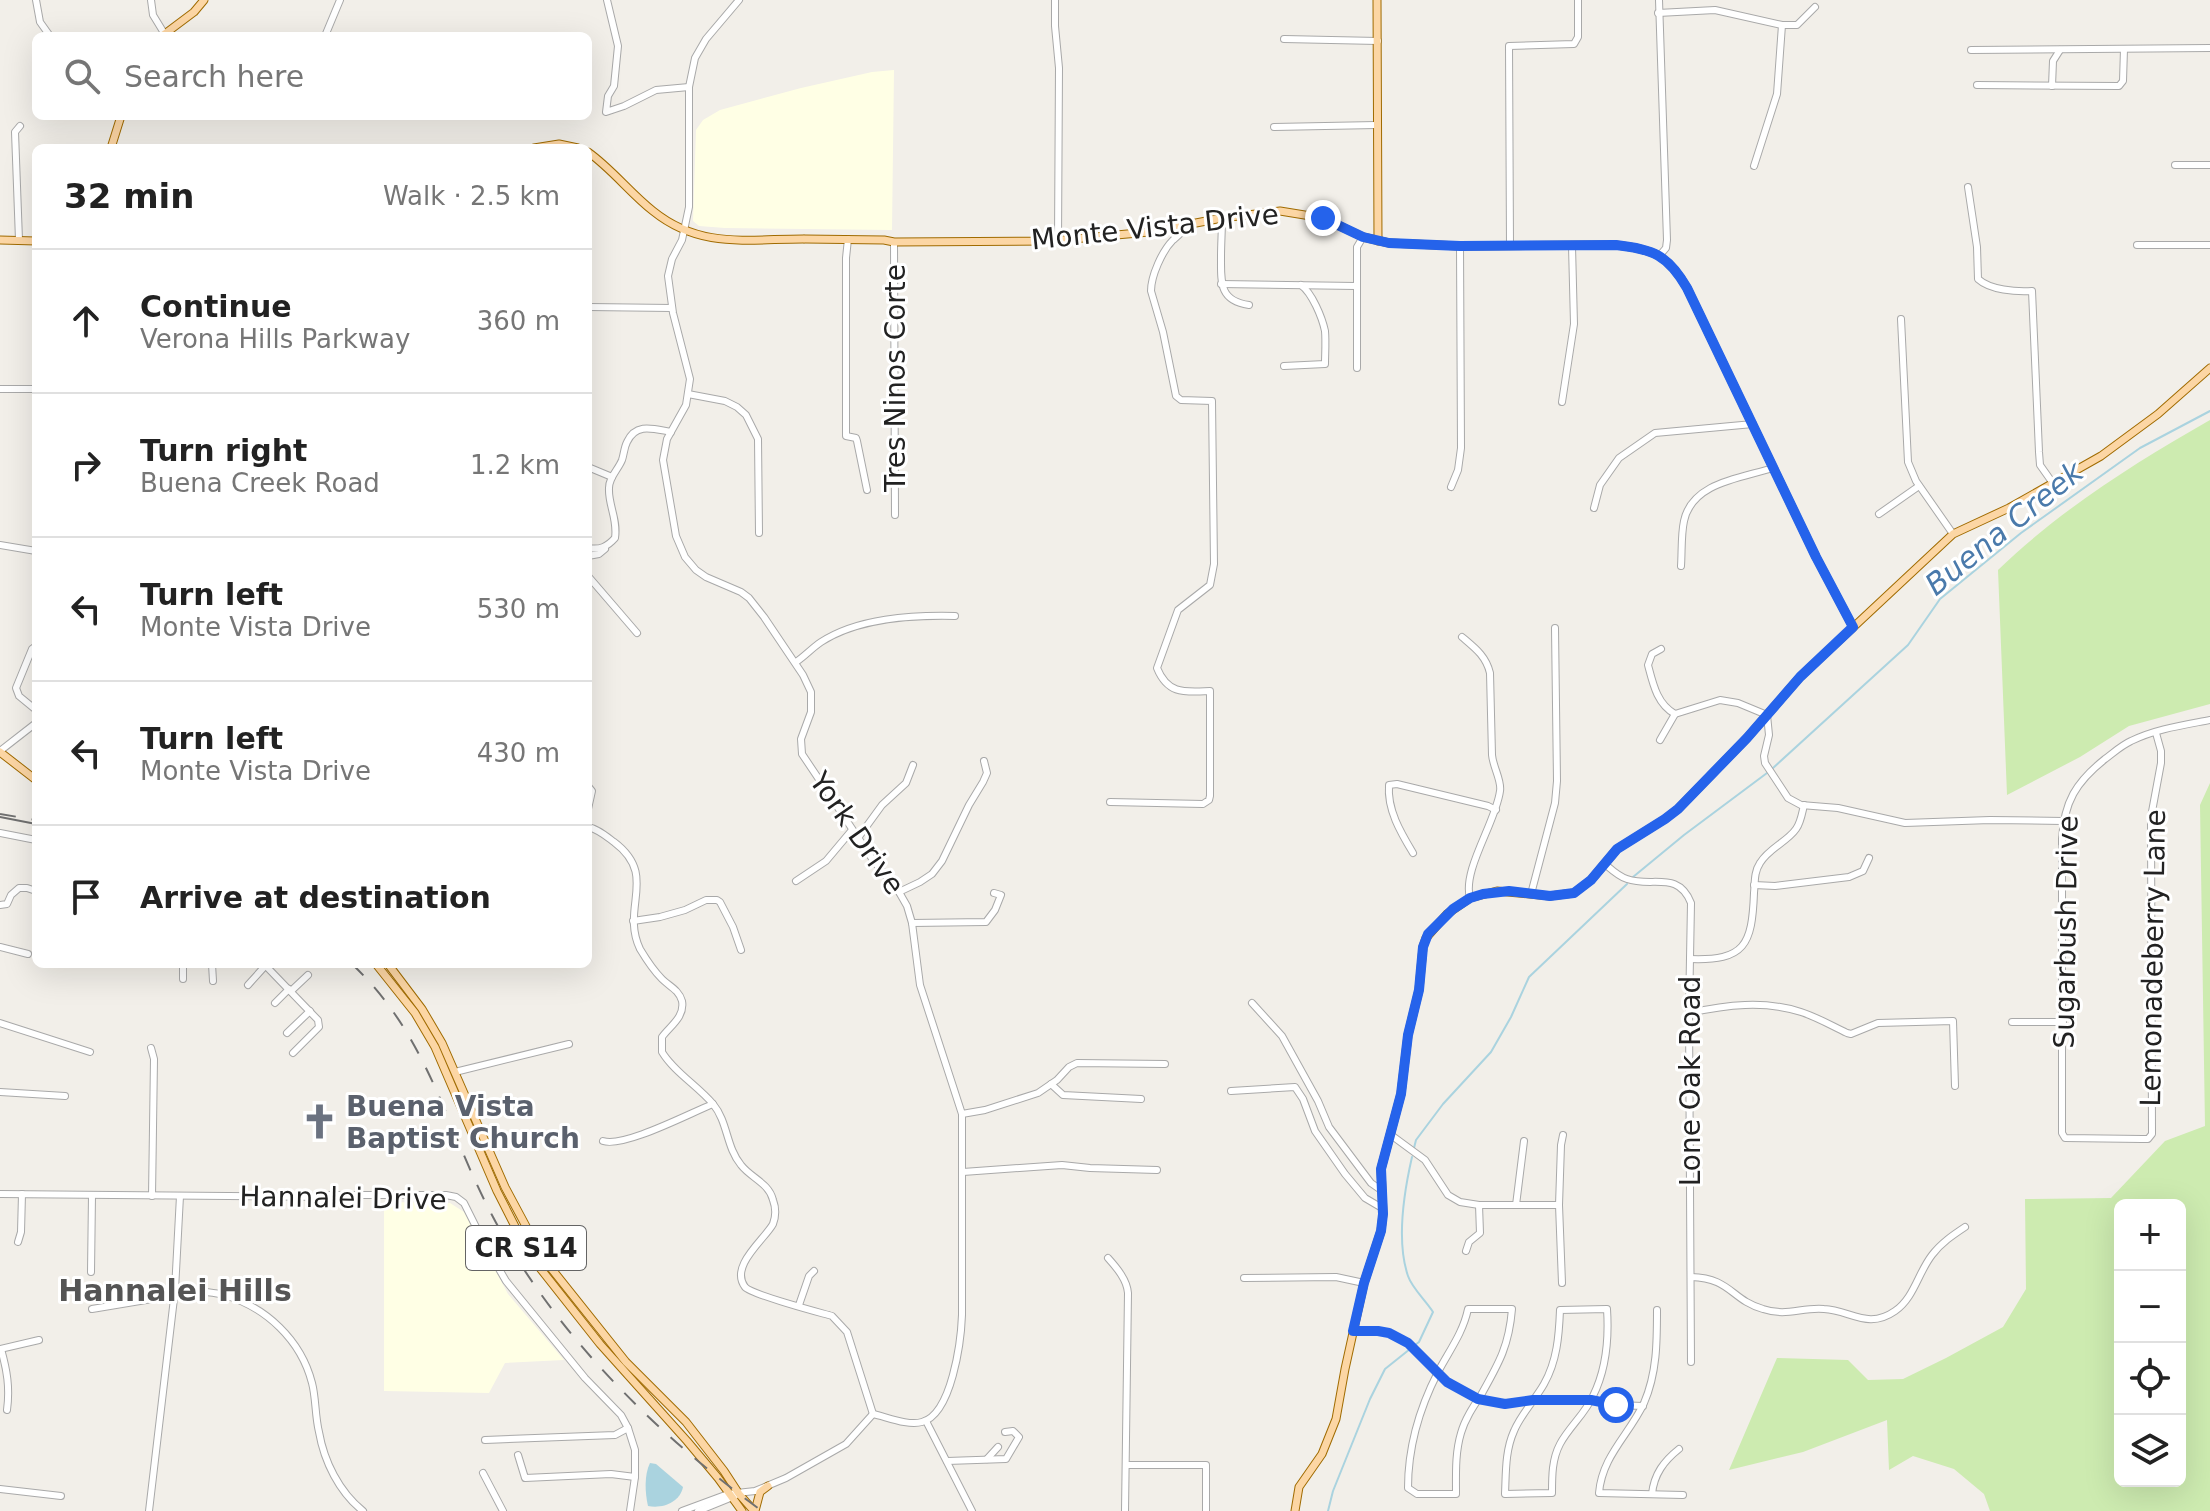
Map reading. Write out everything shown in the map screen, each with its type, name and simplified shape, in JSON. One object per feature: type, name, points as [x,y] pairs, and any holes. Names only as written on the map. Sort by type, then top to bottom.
[{"type":"main road","points":[[167,32],[194,12],[204,0]]},
{"type":"main road","points":[[1377,0],[1378,241]]},
{"type":"main road","points":[[112,144],[120,120]]},
{"type":"main road","name":"Monte Vista Drive","points":[[592,155],[653,211],[683,230],[703,237],[894,242],[1058,240],[1149,232],[1266,211],[1295,212],[1323,218],[1378,241],[1460,246],[1616,245],[1660,255]]},
{"type":"main road","points":[[0,240],[32,241]]},
{"type":"main road","points":[[1660,255],[1675,268],[1687,288],[1816,557],[1853,627]]},
{"type":"main road","points":[[1295,1511],[1299,1487],[1322,1454],[1336,1419],[1364,1283],[1381,1231],[1381,1169],[1401,1094],[1424,942],[1441,919],[1470,898],[1497,891],[1550,896],[1574,893],[1584,887],[1624,843],[1678,809],[1800,677],[1953,534],[2009,508],[2101,456],[2158,414],[2210,368]]},
{"type":"main road","points":[[0,752],[32,777]]},
{"type":"main road","name":"CR S14","points":[[379,968],[415,1013],[435,1047],[497,1191],[525,1246],[551,1284],[600,1344],[657,1406],[677,1419],[742,1511]]},
{"type":"main road","name":"CR S14","points":[[391,968],[422,1009],[442,1043],[505,1187],[543,1258],[626,1362],[686,1422],[724,1471],[733,1495],[755,1511]]},
{"type":"main road","points":[[755,1511],[760,1492],[768,1486]]},
{"type":"street","points":[[36,0],[40,22],[47,32]]},
{"type":"street","points":[[151,0],[153,15],[162,32]]},
{"type":"street","points":[[327,32],[340,0]]},
{"type":"street","points":[[607,0],[618,46],[614,86],[608,96],[606,112],[656,90],[689,87]]},
{"type":"street","name":"York Drive","points":[[739,0],[706,39],[695,58],[689,87],[689,207],[682,240],[672,259],[668,276],[672,308],[690,370],[682,415],[664,446],[663,460],[676,536],[685,557],[706,577],[749,598],[796,662],[811,692],[811,712],[800,745],[802,754],[852,830],[899,892],[912,923],[920,985],[962,1114],[960,1349],[939,1408],[926,1421]]},
{"type":"street","points":[[1055,0],[1059,68],[1058,240]]},
{"type":"street","points":[[1510,246],[1509,46],[1574,44],[1578,37],[1578,0]]},
{"type":"street","points":[[1659,0],[1667,240],[1666,248],[1660,255]]},
{"type":"street","points":[[1658,13],[1715,10],[1782,25],[1797,25],[1815,7]]},
{"type":"street","points":[[1754,166],[1777,94],[1782,25]]},
{"type":"street","points":[[1284,39],[1378,41]]},
{"type":"street","points":[[1971,50],[2210,48]]},
{"type":"street","points":[[1977,85],[2119,86],[2123,81],[2124,49]]},
{"type":"street","points":[[2052,86],[2053,61],[2060,50]]},
{"type":"street","points":[[1274,127],[1376,125]]},
{"type":"street","points":[[19,240],[15,132],[20,126]]},
{"type":"street","points":[[2175,165],[2210,165]]},
{"type":"street","points":[[1968,187],[1977,247],[1978,279],[1981,283],[1998,287],[2032,291],[2040,465],[2052,482]]},
{"type":"street","points":[[1222,218],[1221,284],[1231,299],[1249,305]]},
{"type":"street","points":[[1110,802],[1203,804],[1210,796],[1210,691],[1182,692],[1171,688],[1161,679],[1157,668],[1178,610],[1210,585],[1214,564],[1212,401],[1181,400],[1176,396],[1151,291],[1165,252],[1187,225]]},
{"type":"street","points":[[1357,368],[1357,247],[1363,237]]},
{"type":"street","points":[[848,239],[846,436],[856,438],[867,490]]},
{"type":"street","name":"Tres Ninos Corte","points":[[894,242],[895,515]]},
{"type":"street","points":[[2137,245],[2210,245]]},
{"type":"street","points":[[1451,487],[1458,470],[1462,427],[1460,246]]},
{"type":"street","points":[[1562,402],[1574,324],[1572,246]]},
{"type":"street","points":[[1221,284],[1356,286]]},
{"type":"street","points":[[1284,366],[1325,364],[1322,320],[1306,288],[1298,284]]},
{"type":"street","points":[[592,307],[672,308]]},
{"type":"street","points":[[1901,319],[1906,452],[1910,470],[1953,534]]},
{"type":"street","points":[[0,389],[32,389]]},
{"type":"street","points":[[688,394],[725,401],[746,415],[758,439],[759,533]]},
{"type":"street","points":[[1594,508],[1600,485],[1619,458],[1655,433],[1753,424]]},
{"type":"street","points":[[592,555],[603,553],[615,538],[608,490],[627,441],[633,432],[646,427],[671,432]]},
{"type":"street","points":[[1681,566],[1684,521],[1691,503],[1710,488],[1773,468]]},
{"type":"street","points":[[592,469],[612,477]]},
{"type":"street","points":[[1879,514],[1919,486]]},
{"type":"street","points":[[0,545],[32,550]]},
{"type":"street","points":[[592,548],[606,547]]},
{"type":"street","points":[[592,581],[637,633]]},
{"type":"street","points":[[796,662],[823,641],[866,624],[913,617],[955,616]]},
{"type":"street","points":[[1531,894],[1555,803],[1557,781],[1555,628]]},
{"type":"street","points":[[1462,637],[1487,662],[1490,673],[1493,768],[1501,785],[1496,810],[1468,881],[1470,898]]},
{"type":"street","points":[[32,649],[16,688],[19,696],[32,707]]},
{"type":"street","points":[[1661,649],[1652,654],[1648,665],[1665,709],[1675,714]]},
{"type":"street","points":[[1660,740],[1675,714],[1720,700],[1738,703],[1767,715],[1769,735],[1765,763],[1788,798],[1804,805],[1838,808],[1905,823],[2063,821]]},
{"type":"street","name":"Sugarbush Drive","points":[[2063,1136],[2063,821],[2070,798],[2088,774],[2130,741],[2210,720]]},
{"type":"street","points":[[0,752],[32,726]]},
{"type":"street","name":"Lemonadeberry Lane","points":[[2063,1136],[2069,1139],[2150,1137],[2151,817],[2161,763],[2156,733]]},
{"type":"street","points":[[899,892],[932,874],[942,861],[987,773],[984,761]]},
{"type":"street","points":[[858,838],[882,805],[906,783],[913,765]]},
{"type":"street","points":[[1413,853],[1393,813],[1389,785],[1397,784],[1496,810]]},
{"type":"street","points":[[1690,959],[1726,958],[1744,945],[1753,920],[1758,865],[1794,832],[1804,805]]},
{"type":"street","points":[[592,829],[617,844],[636,866],[633,929],[642,952],[659,976],[675,990],[682,1003],[680,1017],[662,1037],[662,1052],[713,1104],[721,1115],[731,1151],[743,1168],[770,1191],[775,1210],[774,1222],[742,1269],[744,1286],[832,1316],[847,1332],[873,1414]]},
{"type":"street","points":[[796,881],[826,861],[852,830]]},
{"type":"street","points":[[0,833],[32,839]]},
{"type":"street","points":[[1754,885],[1775,886],[1849,877],[1863,871],[1869,858]]},
{"type":"street","name":"Lone Oak Road","points":[[1605,864],[1631,881],[1670,882],[1681,886],[1691,903],[1691,1362]]},
{"type":"street","points":[[0,905],[7,904],[19,888],[32,890]]},
{"type":"street","points":[[912,923],[986,922],[1001,895],[994,893]]},
{"type":"street","points":[[633,921],[660,917],[706,900],[717,900],[733,927],[741,950]]},
{"type":"street","points":[[0,947],[28,954]]},
{"type":"street","points":[[183,968],[183,979]]},
{"type":"street","points":[[212,968],[213,981]]},
{"type":"street","points":[[248,985],[266,968]]},
{"type":"street","points":[[268,968],[318,1020],[319,1027],[312,1037],[293,1053]]},
{"type":"street","points":[[275,1003],[308,975]]},
{"type":"street","points":[[1252,1003],[1282,1036],[1329,1127],[1371,1183],[1381,1190]]},
{"type":"street","points":[[1689,1013],[1742,1004],[1764,1006],[1804,1013],[1851,1034],[1878,1023],[1953,1021],[1955,1086]]},
{"type":"street","points":[[287,1033],[310,1011]]},
{"type":"street","points":[[2012,1022],[2063,1022]]},
{"type":"street","points":[[0,1023],[90,1052]]},
{"type":"street","points":[[455,1072],[569,1044]]},
{"type":"street","points":[[151,1048],[154,1059],[152,1196]]},
{"type":"street","points":[[962,1114],[1038,1093],[1077,1063],[1165,1064]]},
{"type":"street","points":[[1051,1084],[1063,1095],[1141,1099]]},
{"type":"street","points":[[1231,1091],[1295,1087],[1315,1131],[1345,1174],[1365,1198],[1382,1208]]},
{"type":"street","points":[[0,1092],[65,1096]]},
{"type":"street","points":[[603,1141],[612,1143],[630,1139],[713,1104]]},
{"type":"street","points":[[1391,1135],[1425,1160],[1448,1195],[1460,1202],[1479,1205],[1559,1205]]},
{"type":"street","points":[[1562,1283],[1559,1205],[1563,1135]]},
{"type":"street","points":[[1516,1205],[1524,1141]]},
{"type":"street","points":[[963,1172],[1062,1165],[1157,1170]]},
{"type":"street","name":"Hannalei Drive","points":[[0,1194],[456,1197],[464,1203],[506,1281],[577,1369],[621,1415],[635,1450],[630,1511]]},
{"type":"street","points":[[18,1242],[22,1194]]},
{"type":"street","points":[[91,1272],[92,1195]]},
{"type":"street","points":[[149,1511],[175,1290],[180,1196]]},
{"type":"street","points":[[1466,1251],[1472,1239],[1480,1233],[1479,1205]]},
{"type":"street","points":[[1691,1277],[1718,1281],[1760,1309],[1779,1313],[1836,1310],[1859,1319],[1877,1319],[1902,1306],[1933,1254],[1965,1227]]},
{"type":"street","points":[[1108,1258],[1118,1270],[1128,1293],[1125,1511]]},
{"type":"street","points":[[799,1305],[809,1276],[814,1271]]},
{"type":"street","points":[[1244,1278],[1336,1277],[1364,1283]]},
{"type":"street","points":[[92,1309],[170,1296],[175,1290]]},
{"type":"street","points":[[175,1290],[223,1295],[245,1303],[270,1317],[283,1331],[299,1352],[311,1378],[319,1434],[328,1463],[339,1484],[360,1510]]},
{"type":"street","points":[[1468,1309],[1512,1309],[1501,1358],[1461,1431],[1456,1494],[1413,1493],[1408,1488],[1411,1439],[1437,1374],[1462,1331],[1468,1309]]},
{"type":"street","points":[[1607,1309],[1609,1335],[1600,1380],[1591,1400],[1560,1444],[1552,1471],[1552,1493],[1505,1494],[1510,1442],[1520,1418],[1533,1400],[1546,1381],[1556,1356],[1560,1310],[1607,1309]]},
{"type":"street","points":[[1657,1310],[1653,1381],[1643,1406],[1605,1464],[1599,1493],[1683,1495]]},
{"type":"street","points":[[1353,1331],[1389,1333],[1412,1347],[1437,1374],[1478,1399],[1505,1404],[1533,1400],[1591,1400],[1643,1406]]},
{"type":"street","points":[[7,1410],[8,1375],[1,1349],[39,1340]]},
{"type":"street","points":[[682,1511],[768,1486],[834,1452],[856,1435],[873,1414]]},
{"type":"street","points":[[873,1414],[915,1423],[926,1421],[972,1511]]},
{"type":"street","points":[[485,1440],[615,1435],[628,1428]]},
{"type":"street","points":[[947,1461],[1007,1458],[1019,1437],[1013,1431],[1005,1432]]},
{"type":"street","points":[[986,1460],[998,1447]]},
{"type":"street","points":[[1652,1494],[1660,1468],[1679,1449]]},
{"type":"street","points":[[518,1455],[525,1478],[611,1474],[635,1477]]},
{"type":"street","points":[[1126,1465],[1206,1465],[1206,1511]]},
{"type":"street","points":[[483,1473],[503,1511]]},
{"type":"street","points":[[0,1489],[61,1496]]},
{"type":"street","points":[[698,1511],[712,1509],[733,1495]]},
{"type":"shaded area","points":[[894,70],[892,230],[725,228],[699,226],[693,221],[696,130],[703,120],[720,110],[801,88]]},
{"type":"shaded area","points":[[386,1202],[450,1203],[464,1212],[508,1294],[564,1360],[505,1363],[489,1393],[384,1391]]},
{"type":"green space","points":[[2210,420],[2210,704],[2129,726],[2080,757],[2007,795],[1998,570],[2047,527],[2100,488]]},
{"type":"green space","points":[[2210,783],[2210,1511],[1990,1511],[1984,1494],[1954,1469],[1913,1456],[1889,1470],[1887,1420],[1803,1452],[1729,1470],[1777,1358],[1848,1360],[1868,1380],[1903,1379],[1946,1358],[2003,1327],[2026,1289],[2025,1199],[2111,1198],[2165,1141],[2205,1126],[2200,805]]},
{"type":"water","points":[[650,1463],[656,1464],[683,1487],[678,1497],[670,1503],[648,1506],[646,1484]]},
{"type":"waterway","name":"Buena Creek","points":[[1773,768],[1908,645],[1940,599],[2021,533],[2140,448],[2210,411]]},
{"type":"waterway","name":"Buena Creek","points":[[1633,877],[1767,773]]},
{"type":"waterway","name":"Buena Creek","points":[[1414,1148],[1416,1140],[1443,1104],[1491,1052],[1529,977],[1627,884]]},
{"type":"waterway","name":"Buena Creek","points":[[1412,1157],[1402,1216],[1402,1248],[1410,1281],[1433,1312],[1415,1345]]},
{"type":"waterway","name":"Buena Creek","points":[[1328,1511],[1333,1491],[1385,1369],[1410,1349]]},
{"type":"tram line","points":[[0,817],[32,823]]},
{"type":"railway","points":[[0,814],[32,819]]},
{"type":"railway","points":[[356,968],[400,1022],[418,1053],[493,1217],[546,1301],[577,1341],[647,1415],[762,1511]]},
{"type":"place","name":"Buena Vista Baptist Church","points":[[320,1122]]},
{"type":"district","name":"Hannalei Hills","points":[[175,1290]]},
{"type":"route","points":[[1323,218],[1363,237],[1389,243],[1616,245],[1660,255],[1675,268],[1687,288],[1816,557],[1853,627],[1800,677],[1747,738],[1678,809],[1624,843],[1584,887],[1564,895],[1497,891],[1470,898],[1441,919],[1424,942],[1401,1094],[1381,1169],[1381,1231],[1353,1331],[1389,1333],[1408,1343],[1447,1382],[1478,1399],[1505,1404],[1533,1400],[1591,1400],[1616,1405]]}]
